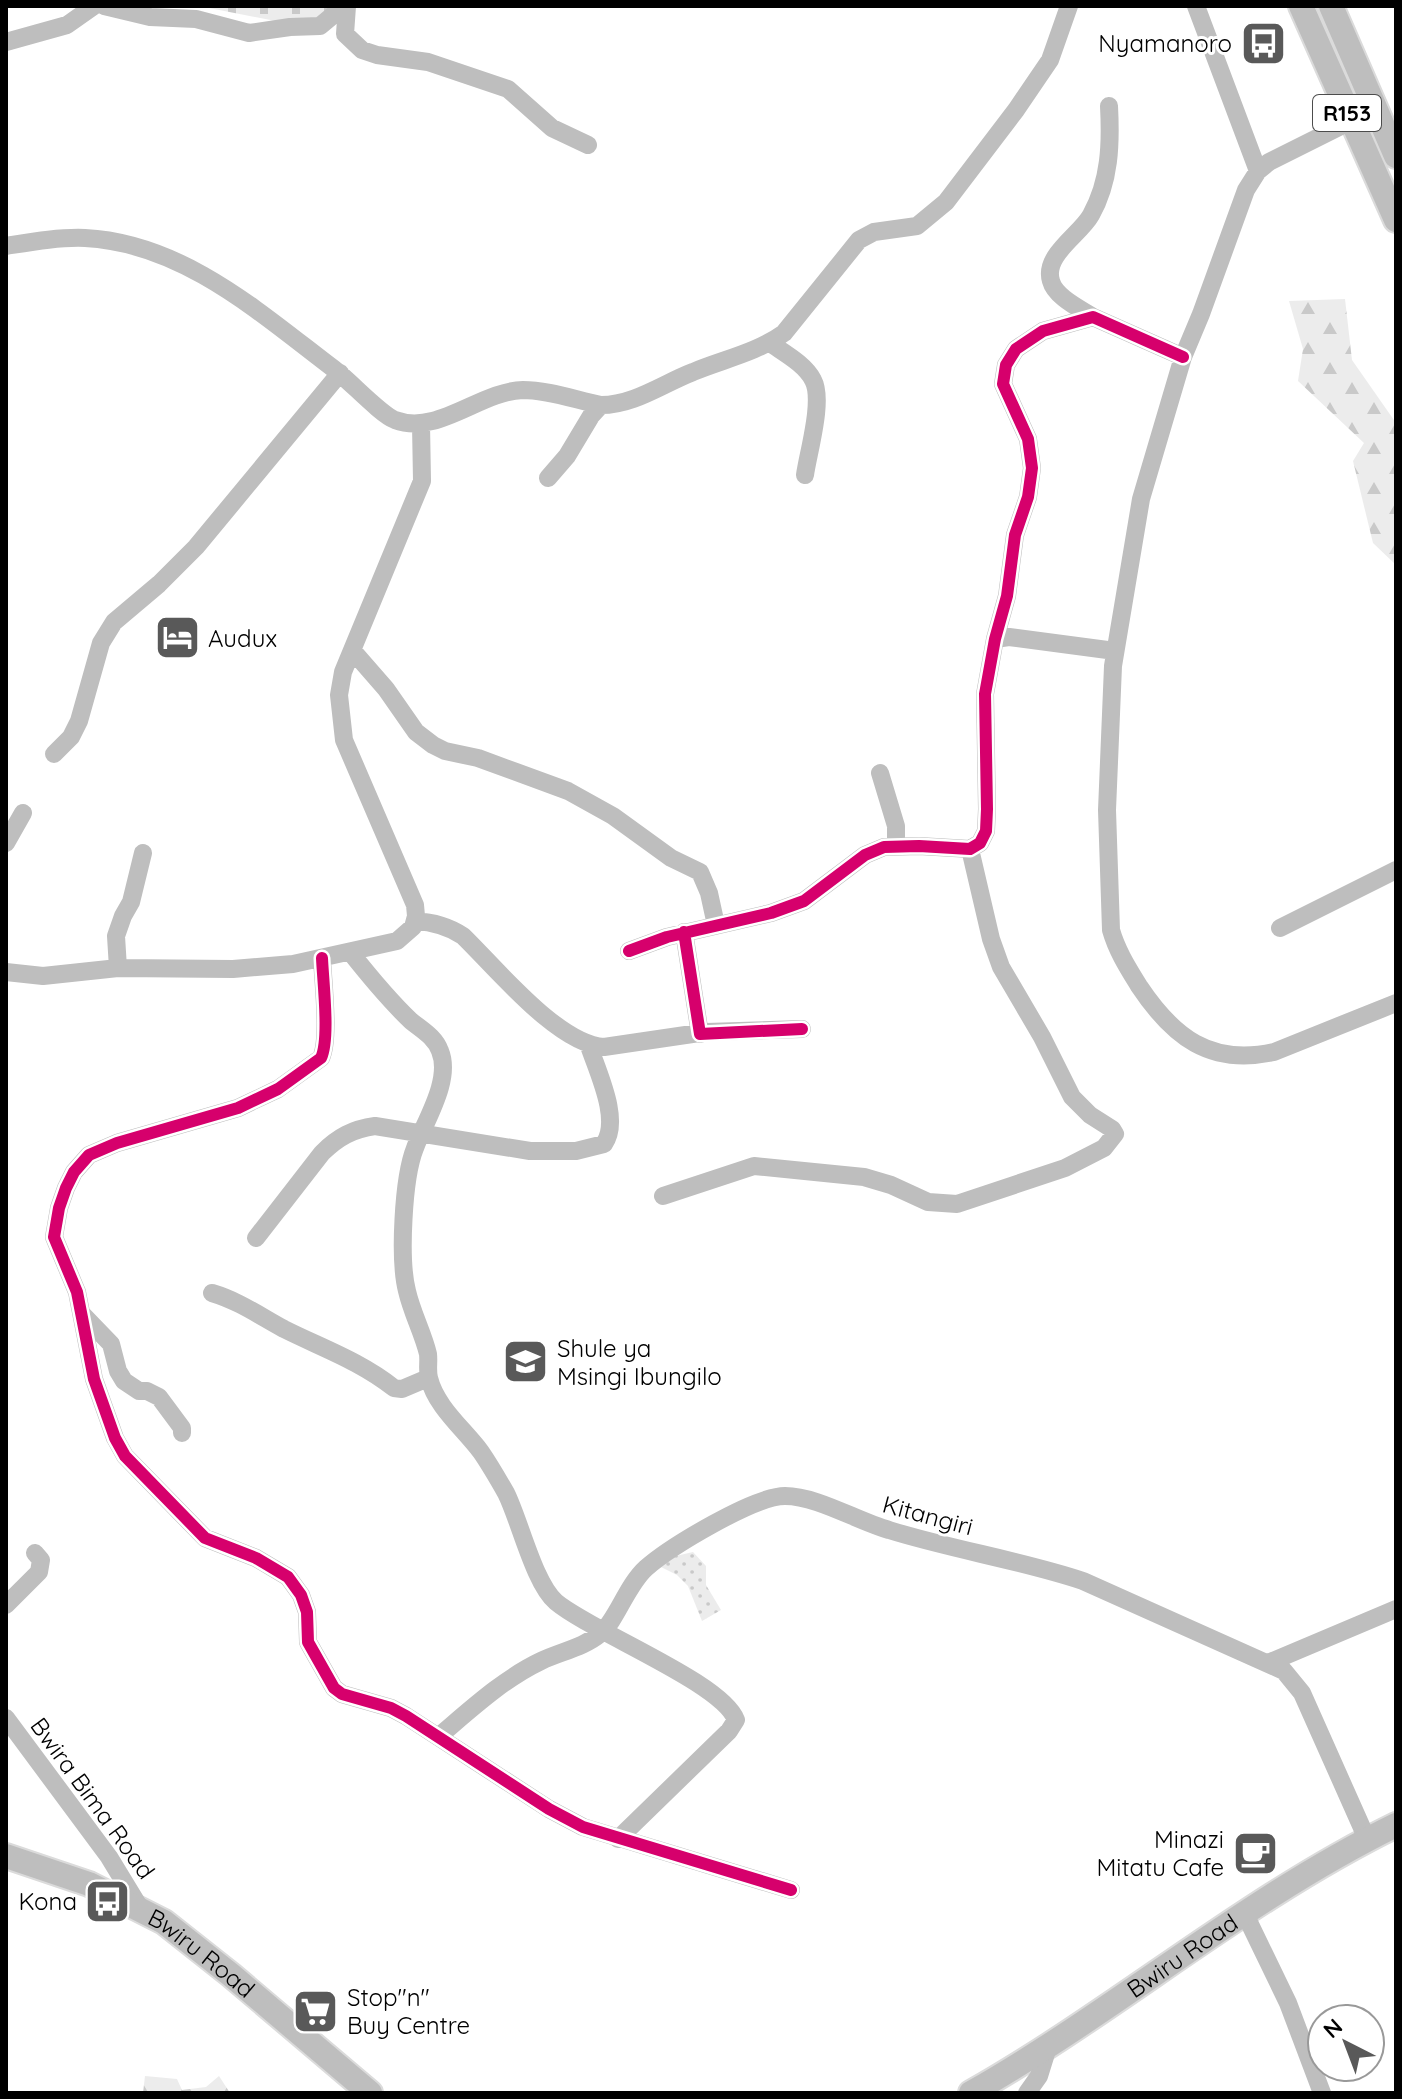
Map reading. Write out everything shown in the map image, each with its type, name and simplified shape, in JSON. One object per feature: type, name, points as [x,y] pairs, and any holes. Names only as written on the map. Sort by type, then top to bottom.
[{"type":"main road","name":"R153","points":[[1301,6],[1396,220]]},
{"type":"main road","name":"R153","points":[[1331,6],[1396,156]]},
{"type":"main road","name":"Bwiru Road","points":[[971,2093],[1048,2047],[1244,1912],[1396,1825]]},
{"type":"main road","name":"Bwiru Road","points":[[6,1856],[89,1884],[140,1908],[180,1932],[370,2093]]},
{"type":"street","points":[[6,42],[67,25],[94,6]]},
{"type":"street","points":[[104,6],[150,17],[196,19],[249,33],[320,26],[346,6]]},
{"type":"street","points":[[346,6],[345,34],[362,50],[440,65],[508,89],[552,128],[588,145]]},
{"type":"street","points":[[6,246],[84,238],[159,254],[186,266],[229,290],[340,373],[393,419],[421,424],[502,393],[522,390],[601,405],[630,401],[672,380],[770,343],[784,333],[859,240],[874,232],[917,226],[946,202],[1050,60],[1069,6]]},
{"type":"street","points":[[1196,6],[1258,171]]},
{"type":"street","points":[[1109,106],[1108,178],[1091,215],[1076,237],[1053,259],[1051,282],[1057,291],[1093,317],[1183,357]]},
{"type":"street","points":[[1351,121],[1269,162],[1258,171],[1246,190],[1183,357],[1141,499],[1115,651],[1107,810],[1111,930],[1122,958],[1158,1014],[1188,1039],[1220,1053],[1257,1056],[1309,1040],[1396,1003]]},
{"type":"street","points":[[629,951],[684,932],[771,913],[804,901],[865,855],[884,847],[970,849],[980,843],[986,831],[985,694],[1007,596],[1015,535],[1028,497],[1032,468],[1028,439],[1003,384],[1006,365],[1016,349],[1030,338],[1093,317]]},
{"type":"street","points":[[770,343],[800,365],[812,377],[817,388],[805,475]]},
{"type":"street","points":[[54,754],[75,729],[101,643],[114,622],[196,547],[340,373]]},
{"type":"street","points":[[548,478],[567,456],[601,405]]},
{"type":"street","points":[[6,972],[43,976],[118,968],[233,969],[293,964],[351,953],[405,936],[415,921],[415,905],[344,740],[339,695],[343,672],[422,481],[421,424]]},
{"type":"street","points":[[995,639],[1009,637],[1115,651]]},
{"type":"street","points":[[352,650],[386,689],[416,732],[433,745],[568,791],[613,816],[663,853],[700,872],[709,893],[716,925]]},
{"type":"street","points":[[880,773],[896,826],[896,846]]},
{"type":"street","points":[[6,843],[23,813]]},
{"type":"street","points":[[663,1196],[754,1166],[864,1177],[928,1202],[957,1204],[1065,1168],[1093,1155],[1112,1139],[1115,1134],[1112,1129],[1090,1115],[1072,1097],[1042,1037],[1001,967],[991,939],[970,849]]},
{"type":"street","points":[[118,968],[116,936],[131,902],[143,853]]},
{"type":"street","points":[[1280,928],[1396,870]]},
{"type":"street","points":[[415,921],[433,922],[453,929],[565,1032],[589,1046],[604,1047],[700,1034],[802,1029]]},
{"type":"street","points":[[684,932],[700,1034]]},
{"type":"street","points":[[351,953],[384,993],[438,1046],[442,1067],[432,1113],[415,1148],[408,1172],[403,1251],[406,1289],[428,1354],[428,1378],[449,1413],[480,1451],[499,1481],[543,1585],[555,1601],[681,1674],[729,1707],[736,1720],[729,1731],[618,1839]]},
{"type":"street","points":[[322,958],[325,1035],[321,1058],[296,1078],[259,1099],[211,1118],[99,1150],[74,1172],[59,1208],[54,1237],[77,1292],[94,1379],[115,1438],[125,1456],[205,1538],[274,1568],[296,1586],[307,1612],[308,1642],[334,1688],[342,1694],[391,1708],[549,1809],[583,1827],[791,1890]]},
{"type":"street","points":[[256,1238],[322,1153],[335,1140],[355,1130],[375,1126],[530,1151],[576,1151],[604,1144],[610,1136],[611,1120],[589,1046]]},
{"type":"street","points":[[212,1293],[235,1300],[286,1329],[349,1358],[394,1388],[402,1389],[428,1378]]},
{"type":"street","points":[[83,1315],[111,1344],[124,1381],[139,1391],[159,1397],[182,1428],[182,1433]]},
{"type":"street","name":"Kitangiri","points":[[605,1631],[630,1588],[646,1568],[737,1511],[764,1499],[799,1497],[887,1530],[1051,1570],[1083,1581],[1284,1671],[1302,1693],[1367,1839]]},
{"type":"street","points":[[6,1605],[39,1572],[41,1560],[35,1553]]},
{"type":"street","points":[[1268,1663],[1396,1609]]},
{"type":"street","points":[[438,1737],[480,1701],[540,1661],[583,1646],[605,1631]]},
{"type":"street","name":"Bwira Bima Road","points":[[6,1718],[109,1857],[140,1908]]},
{"type":"street","points":[[1244,1912],[1288,2003],[1322,2093]]},
{"type":"street","points":[[1027,2093],[1039,2076],[1048,2047]]},
{"type":"green space","points":[[199,6],[335,6],[326,31]]},
{"type":"green space","points":[[1345,299],[1352,360],[1396,423],[1396,565],[1373,543],[1353,461],[1364,443],[1298,381],[1303,349],[1289,301]]},
{"type":"green space","points":[[693,1552],[706,1566],[706,1585],[721,1610],[702,1621],[688,1586],[677,1575],[661,1567],[667,1558]]},
{"type":"green space","points":[[145,2076],[177,2079],[182,2090],[206,2087],[219,2076],[230,2093],[143,2093]]},
{"type":"cycle path","points":[[629,951],[667,937],[771,913],[804,901],[865,855],[884,847],[970,849],[980,843],[986,831],[987,809],[985,694],[1007,596],[1015,535],[1028,497],[1032,468],[1028,439],[1003,384],[1006,365],[1016,349],[1043,331],[1093,317],[1183,357]]},
{"type":"cycle path","points":[[684,932],[700,1034],[802,1029]]},
{"type":"cycle path","points":[[322,958],[326,1024],[321,1058],[278,1089],[238,1108],[117,1143],[89,1155],[74,1172],[66,1188],[54,1237],[77,1292],[94,1379],[115,1438],[125,1456],[205,1538],[256,1558],[288,1577],[301,1595],[307,1612],[308,1642],[334,1688],[342,1694],[391,1708],[406,1716],[549,1809],[583,1827],[791,1890]]},
{"type":"place","name":"Nyamanoro","points":[[1263,43]]},
{"type":"place","name":"Audux","points":[[177,638]]},
{"type":"place","name":"Shule ya Msingi Ibungilo","points":[[526,1362]]},
{"type":"place","name":"Minazi Mitatu Cafe","points":[[1255,1853]]},
{"type":"place","name":"Kona","points":[[108,1901]]},
{"type":"place","name":"Stop\"n\" Buy Centre","points":[[316,2011]]}]
